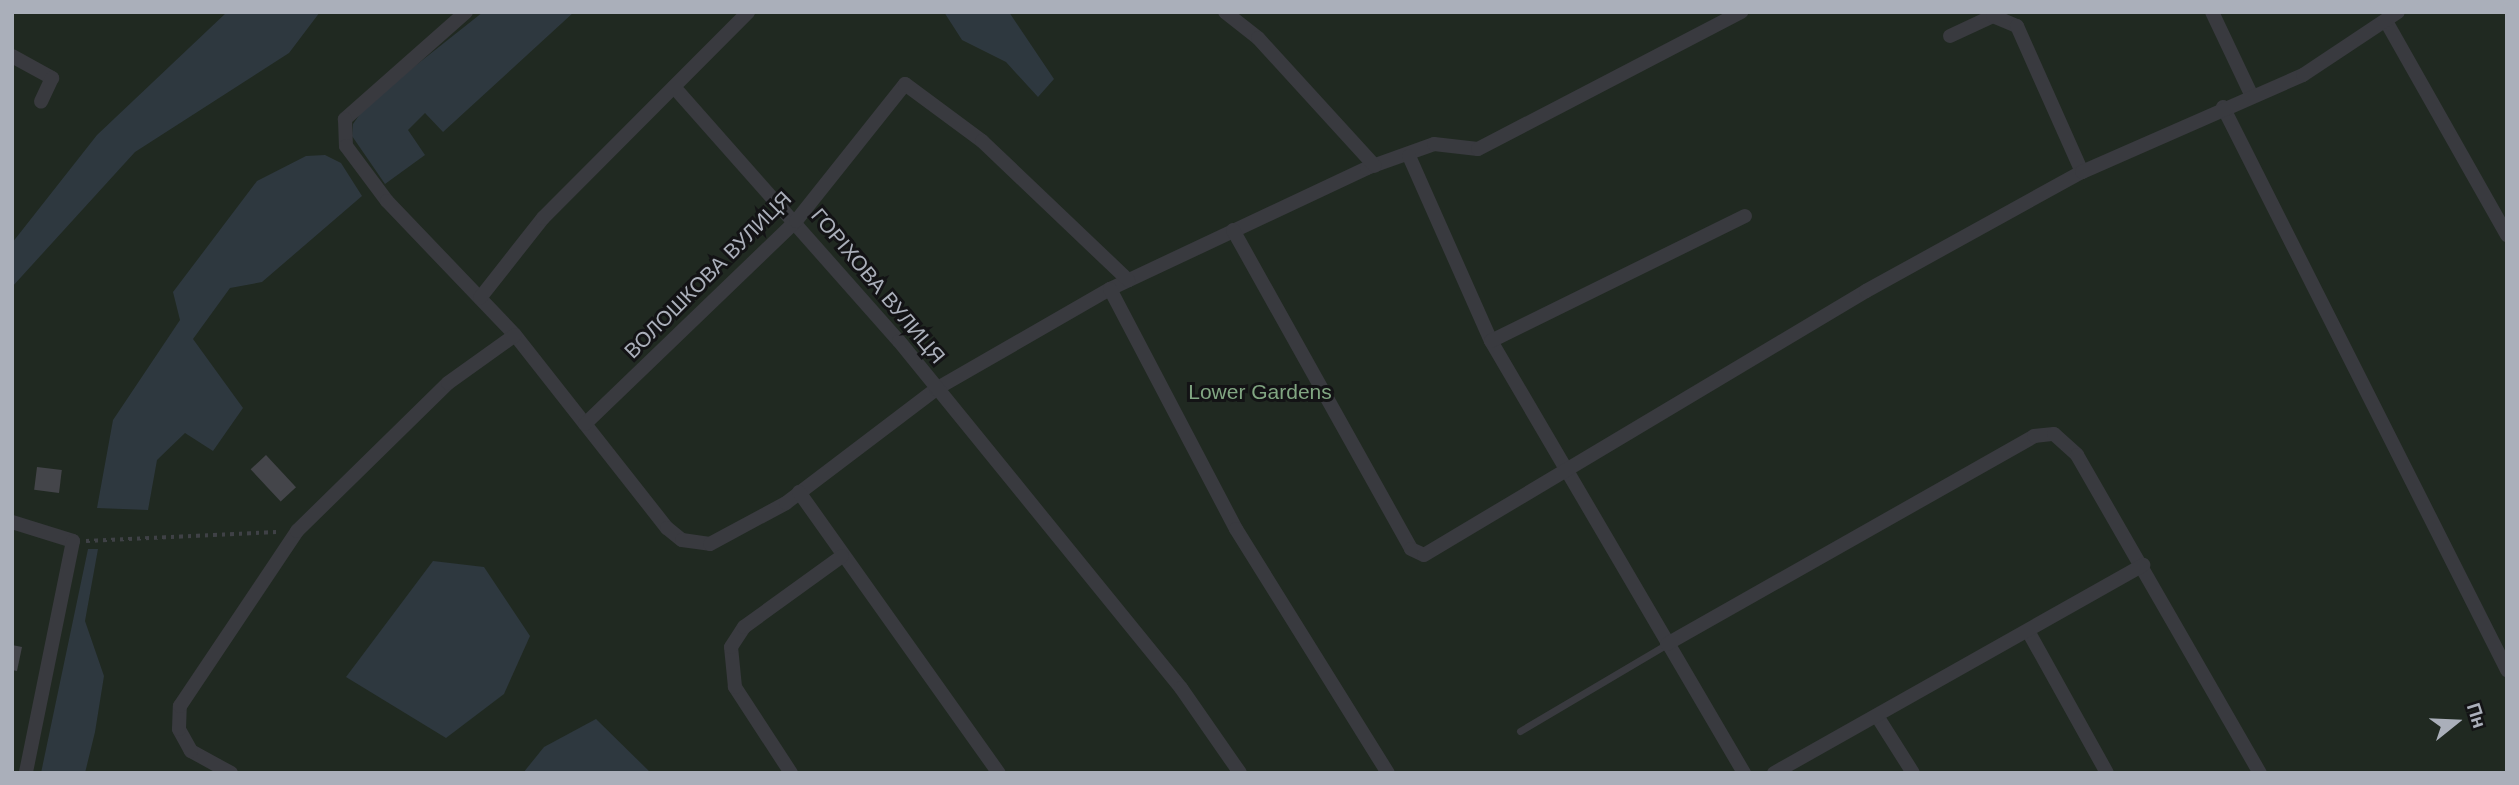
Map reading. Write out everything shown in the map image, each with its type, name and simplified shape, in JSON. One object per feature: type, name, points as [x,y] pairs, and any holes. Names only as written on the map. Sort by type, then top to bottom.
[{"type":"street","points":[[466,12],[368,94],[345,119],[342,134],[387,201],[515,335],[682,540],[710,544],[730,537],[799,492],[936,388],[1110,289],[1375,166],[1409,156],[1434,144],[1478,149],[1741,12]]},
{"type":"street","points":[[480,298],[543,218],[748,12]]},
{"type":"street","points":[[1225,12],[1267,48],[1375,166]]},
{"type":"street","points":[[2212,12],[2251,94]]},
{"type":"street","points":[[1233,230],[1411,549],[1424,555],[1441,550],[1562,471],[2082,172],[2251,94],[2303,75],[2387,23],[2398,12]]},
{"type":"street","points":[[1950,36],[1993,16],[2017,26],[2082,172]]},
{"type":"street","points":[[2387,23],[2507,235]]},
{"type":"street","points":[[12,55],[52,78],[41,102]]},
{"type":"street","name":"ВОЛОШКОВА ВУЛИЦЯ","points":[[585,424],[796,221],[905,84],[982,141],[1128,280]]},
{"type":"street","name":"ГОРІХОВА ВУЛИЦЯ","points":[[674,87],[796,221],[936,388],[1181,688],[1240,773]]},
{"type":"street","points":[[2223,107],[2507,670]]},
{"type":"street","points":[[1409,156],[1491,341],[1562,471],[1744,773]]},
{"type":"street","points":[[1491,341],[1745,216]]},
{"type":"street","points":[[1110,289],[1236,529],[1388,773]]},
{"type":"street","points":[[230,773],[191,751],[179,729],[180,706],[297,531],[448,383],[515,335]]},
{"type":"street","points":[[1667,644],[2046,432],[2061,437],[2077,455],[2143,565],[2260,773]]},
{"type":"street","points":[[799,492],[999,773]]},
{"type":"street","points":[[12,522],[73,541],[26,773]]},
{"type":"street","points":[[791,773],[735,687],[732,647],[744,627],[842,556]]},
{"type":"street","points":[[1774,773],[2143,565]]},
{"type":"street","points":[[2028,631],[2107,773]]},
{"type":"street","points":[[1877,716],[1913,773]]},
{"type":"lane","points":[[1520,731],[1667,644]]},
{"type":"path","points":[[73,541],[297,531]]},
{"type":"green space","name":"Lower Gardens","points":[[12,12],[2507,12],[2507,773],[12,773]]},
{"type":"shaded area","points":[[227,12],[320,12],[289,53],[135,152],[12,287],[12,243],[97,135]]},
{"type":"shaded area","points":[[483,12],[574,12],[443,132],[425,113],[408,130],[425,155],[385,184],[352,136],[353,124],[367,104]]},
{"type":"shaded area","points":[[944,12],[1009,12],[1054,79],[1038,97],[1006,62],[962,40]]},
{"type":"shaded area","points":[[325,155],[341,163],[362,196],[262,282],[230,288],[193,339],[243,408],[213,451],[185,433],[157,460],[148,510],[97,508],[113,420],[180,320],[173,292],[257,181],[306,156]]},
{"type":"shaded area","points":[[88,549],[98,549],[85,621],[104,676],[95,732],[85,773],[41,773]]},
{"type":"shaded area","points":[[433,561],[484,567],[530,636],[504,694],[446,738],[346,677]]},
{"type":"shaded area","points":[[596,719],[651,773],[523,773],[544,747]]},
{"type":"building","points":[[266,455],[296,487],[281,502],[251,469]]},
{"type":"building","points":[[37,467],[62,470],[59,493],[34,490]]},
{"type":"building","points":[[12,645],[22,647],[17,671],[12,670]]}]
